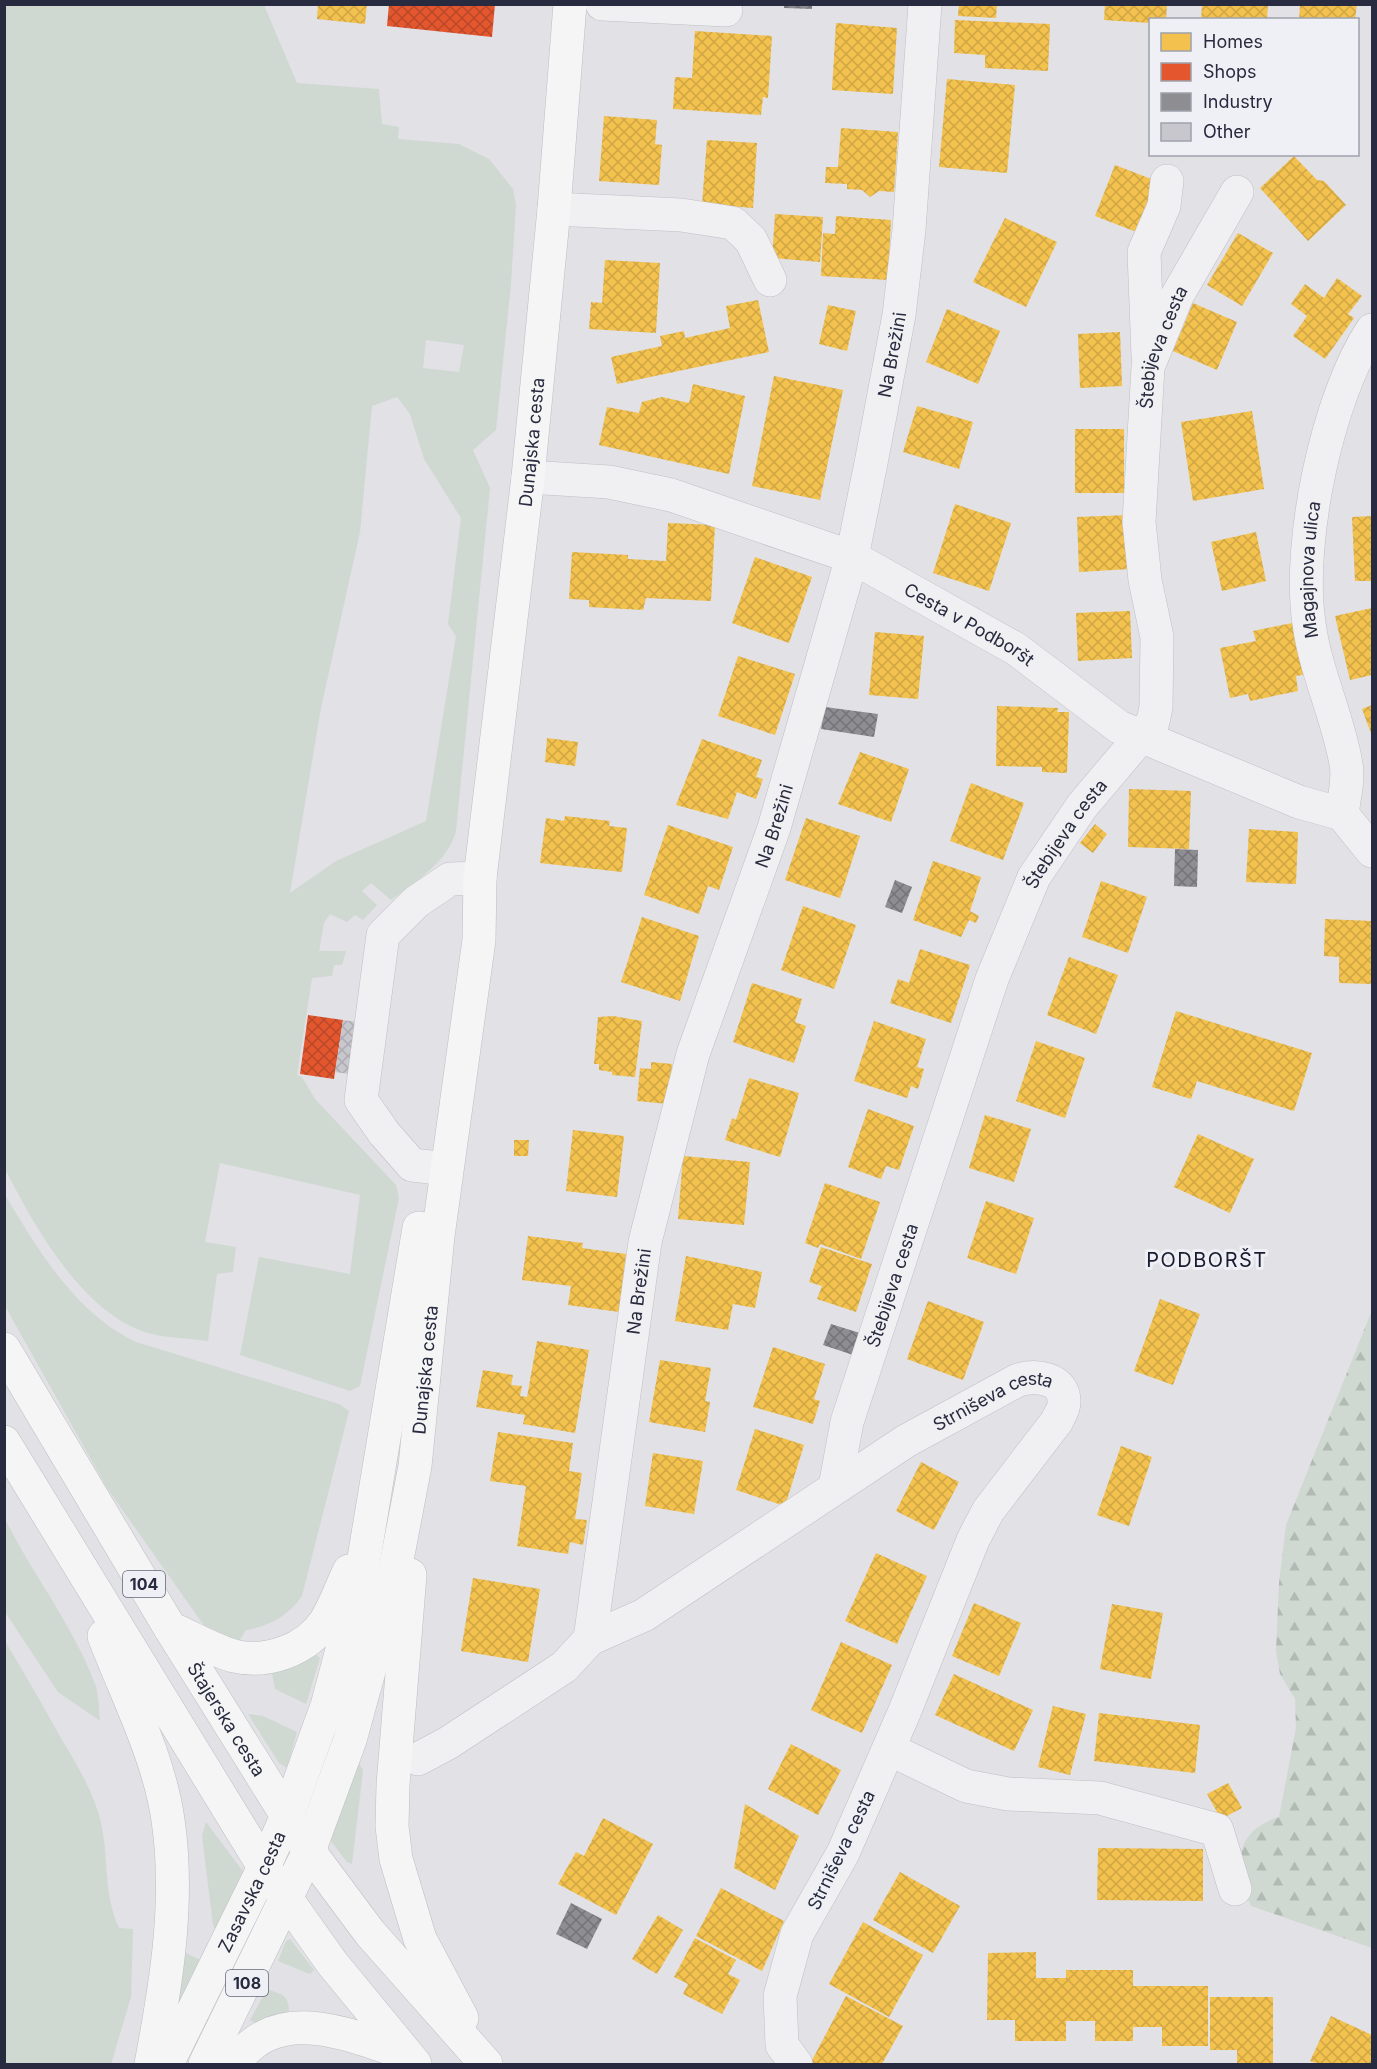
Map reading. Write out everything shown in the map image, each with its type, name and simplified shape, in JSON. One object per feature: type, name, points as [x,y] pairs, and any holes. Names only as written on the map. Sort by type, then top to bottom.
[{"type":"main road","name":"Dunajska cesta","points":[[309,1851],[350,1740],[399,1551],[415,1466],[440,1215],[479,940],[480,878],[528,477],[554,209],[570,4]]},
{"type":"main road","name":"Dunajska cesta","points":[[287,1816],[327,1707],[345,1646],[360,1582],[430,1167],[462,937],[480,878]]},
{"type":"main road","name":"Štajerska cesta","points":[[4,1349],[170,1628],[309,1851],[370,1933],[487,2064]]},
{"type":"main road","name":"104","points":[[4,1442],[264,1867],[332,1963],[409,2059]]},
{"type":"main road","points":[[415,1466],[410,1589],[393,1785],[392,1826],[396,1859],[420,1939],[487,2064]]},
{"type":"main road","points":[[170,1628],[234,1656],[263,1658],[292,1650],[324,1623],[369,1526]]},
{"type":"main road","points":[[69,1548],[155,1766],[168,1820],[172,1871],[171,1917],[163,2004],[151,2064]]},
{"type":"main road","name":"Zasavska cesta","points":[[167,2064],[287,1816]]},
{"type":"main road","name":"Zasavska cesta","points":[[205,2064],[309,1851]]},
{"type":"main road","points":[[234,2064],[250,2045],[259,2039],[290,2028],[326,2030],[409,2059]]},
{"type":"street","points":[[602,4],[726,10]]},
{"type":"street","name":"Na Brežini","points":[[590,1640],[645,1242],[693,1054],[774,828],[852,557],[886,392],[909,230],[925,4]]},
{"type":"street","points":[[1148,367],[1144,252],[1164,206],[1167,181]]},
{"type":"street","name":"Štebijeva cesta","points":[[835,1487],[847,1422],[992,980],[1034,877],[1082,806],[1143,737],[1153,722],[1156,707],[1157,637],[1145,580],[1139,522],[1148,367],[1177,296],[1236,192]]},
{"type":"street","points":[[554,209],[681,215],[733,223],[751,240],[770,280]]},
{"type":"street","name":"Magajnova ulica","points":[[1342,814],[1347,766],[1309,624],[1306,570],[1316,491],[1332,417],[1372,330]]},
{"type":"street","name":"Cesta v Podboršt","points":[[528,477],[609,482],[671,495],[852,557],[1016,649],[1119,727],[1299,802],[1342,814]]},
{"type":"street","points":[[1342,814],[1372,851]]},
{"type":"street","points":[[430,1167],[412,1165],[361,1100],[383,935],[416,902],[450,879],[480,878]]},
{"type":"street","name":"Strniševa cesta","points":[[418,1759],[448,1743],[564,1667],[590,1640],[644,1615],[906,1441],[1018,1380],[1034,1375],[1047,1379],[1060,1389],[1064,1404],[1057,1421],[988,1511],[973,1540],[889,1749],[843,1853],[797,1934],[780,1996],[782,2045],[796,2064]]},
{"type":"street","points":[[889,1749],[966,1786],[1008,1794],[1100,1798],[1217,1830],[1235,1889]]},
{"type":"green space","points":[[4,5],[264,5],[297,83],[379,89],[382,124],[399,127],[398,139],[459,144],[489,159],[513,189],[516,205],[511,284],[496,430],[473,450],[490,488],[456,831],[452,842],[439,861],[391,900],[371,883],[362,891],[377,905],[363,920],[355,915],[347,922],[330,914],[324,923],[319,951],[346,951],[342,965],[334,965],[332,976],[312,978],[297,1075],[302,1077],[315,1099],[396,1185],[399,1198],[360,1386],[350,1391],[240,1355],[259,1257],[350,1274],[360,1195],[220,1163],[205,1242],[236,1247],[233,1272],[217,1274],[208,1341],[148,1333],[124,1323],[102,1307],[82,1288],[46,1241],[5,1169]],"holes":[[[426,340],[464,345],[459,372],[423,368]],[[397,397],[410,414],[424,459],[461,518],[448,624],[456,636],[426,821],[336,861],[290,893],[321,708],[360,532],[372,406]]]},
{"type":"green space","points":[[4,1193],[30,1236],[60,1278],[76,1297],[114,1330],[136,1342],[339,1404],[349,1411],[302,1596],[278,1619],[246,1630],[238,1643],[205,1627],[107,1488],[5,1306]]},
{"type":"green space","points":[[1372,1310],[1372,1948],[1251,1906],[1240,1865],[1245,1841],[1264,1824],[1279,1817],[1296,1728],[1295,1699],[1280,1674],[1276,1651],[1279,1583],[1286,1525]]},
{"type":"green space","points":[[4,1517],[86,1662],[96,1688],[100,1721],[58,1692],[5,1612]]},
{"type":"green space","points":[[5,1641],[91,1793],[102,1829],[108,1886],[114,1914],[119,1928],[133,1929],[131,1997],[111,2064],[5,2064]]},
{"type":"green space","points":[[314,1653],[320,1658],[306,1704],[275,1689],[272,1673]]},
{"type":"green space","points":[[248,1714],[263,1716],[297,1732],[287,1768],[279,1763]]},
{"type":"green space","points":[[357,1760],[363,1770],[352,1864],[347,1862],[330,1840]]},
{"type":"green space","points":[[206,1822],[245,1874],[217,1933],[213,1925],[202,1836]]},
{"type":"green space","points":[[290,1939],[314,1970],[310,1974],[278,1961],[286,1941]]},
{"type":"green space","points":[[181,1951],[205,1962],[179,2014],[171,2011]]},
{"type":"green space","points":[[267,1989],[285,1998],[289,2011],[255,2023],[250,2020]]},
{"type":"building: Homes","points":[[318,4],[367,4],[365,24],[317,19]]},
{"type":"building: Homes","points":[[959,4],[997,4],[996,18],[958,16]]},
{"type":"building: Homes","points":[[1105,4],[1167,4],[1166,18],[1149,18],[1149,23],[1104,20]]},
{"type":"building: Homes","points":[[1202,4],[1268,4],[1267,18],[1201,18]]},
{"type":"building: Homes","points":[[1300,4],[1357,4],[1355,18],[1299,18]]},
{"type":"building: Homes","points":[[955,20],[1050,24],[1048,71],[985,68],[985,55],[954,53]]},
{"type":"building: Homes","points":[[836,23],[897,28],[893,94],[832,90]]},
{"type":"building: Homes","points":[[695,31],[772,36],[768,98],[763,97],[761,115],[673,109],[675,77],[692,78]]},
{"type":"building: Homes","points":[[947,79],[1015,85],[1007,173],[939,167]]},
{"type":"building: Homes","points":[[604,116],[657,120],[655,144],[662,145],[659,185],[599,181]]},
{"type":"building: Homes","points":[[841,128],[898,132],[894,192],[879,191],[870,197],[862,190],[847,189],[847,184],[825,183],[826,167],[838,167]]},
{"type":"building: Homes","points":[[707,140],[757,143],[753,208],[702,204]]},
{"type":"building: Homes","points":[[1294,156],[1317,180],[1324,181],[1346,205],[1308,241],[1260,188]]},
{"type":"building: Homes","points":[[1115,165],[1159,182],[1139,233],[1095,216]]},
{"type":"building: Homes","points":[[775,214],[823,217],[820,262],[772,258]]},
{"type":"building: Homes","points":[[836,216],[891,220],[888,280],[821,276],[823,233],[835,234]]},
{"type":"building: Homes","points":[[1005,218],[1057,242],[1026,307],[973,282]]},
{"type":"building: Homes","points":[[1238,233],[1273,253],[1242,306],[1207,285]]},
{"type":"building: Homes","points":[[605,260],[660,263],[656,333],[589,329],[591,302],[602,303]]},
{"type":"building: Homes","points":[[1337,278],[1362,296],[1348,314],[1354,318],[1325,359],[1293,336],[1307,316],[1291,304],[1305,284],[1324,298]]},
{"type":"building: Homes","points":[[758,300],[769,352],[617,384],[611,357],[662,346],[660,336],[684,331],[685,338],[730,328],[726,306]]},
{"type":"building: Homes","points":[[1193,303],[1237,322],[1217,370],[1173,351]]},
{"type":"building: Homes","points":[[828,305],[856,311],[847,351],[819,344]]},
{"type":"building: Homes","points":[[947,309],[1000,331],[978,384],[926,362]]},
{"type":"building: Homes","points":[[1120,332],[1122,386],[1080,388],[1078,334]]},
{"type":"building: Homes","points":[[774,376],[843,390],[820,500],[752,486]]},
{"type":"building: Homes","points":[[693,384],[745,396],[729,474],[599,445],[607,407],[639,413],[642,402],[662,397],[689,403]]},
{"type":"building: Homes","points":[[917,406],[973,422],[959,469],[903,452]]},
{"type":"building: Homes","points":[[1252,411],[1264,489],[1193,501],[1181,422]]},
{"type":"building: Homes","points":[[1075,429],[1124,429],[1124,493],[1075,493]]},
{"type":"building: Homes","points":[[955,504],[1011,523],[989,591],[933,573]]},
{"type":"building: Homes","points":[[1128,515],[1130,569],[1079,572],[1077,517]]},
{"type":"building: Homes","points":[[1372,516],[1372,581],[1355,581],[1352,517]]},
{"type":"building: Homes","points":[[668,523],[715,525],[711,601],[646,598],[643,610],[589,607],[589,600],[569,599],[572,552],[628,555],[628,559],[666,561]]},
{"type":"building: Homes","points":[[1256,532],[1266,581],[1222,591],[1211,542]]},
{"type":"building: Homes","points":[[755,557],[812,577],[789,643],[732,623]]},
{"type":"building: Homes","points":[[1372,608],[1372,675],[1350,680],[1335,616]]},
{"type":"building: Homes","points":[[1130,611],[1132,658],[1078,661],[1076,613]]},
{"type":"building: Homes","points":[[1297,622],[1308,674],[1296,676],[1298,691],[1250,701],[1248,694],[1230,698],[1220,648],[1256,641],[1253,631]]},
{"type":"building: Homes","points":[[875,632],[924,636],[918,699],[869,695]]},
{"type":"building: Homes","points":[[738,656],[795,674],[775,735],[718,716]]},
{"type":"building: Homes","points":[[1372,705],[1372,736],[1362,709]]},
{"type":"building: Homes","points":[[997,706],[1058,708],[1057,712],[1069,712],[1067,773],[1042,772],[1042,767],[996,766]]},
{"type":"building: Homes","points":[[547,738],[578,742],[575,766],[545,762]]},
{"type":"building: Homes","points":[[702,739],[762,760],[756,777],[763,779],[756,799],[737,792],[728,819],[676,805]]},
{"type":"building: Homes","points":[[860,752],[909,769],[891,822],[838,804]]},
{"type":"building: Homes","points":[[971,783],[1024,803],[1003,860],[950,841]]},
{"type":"building: Homes","points":[[1129,789],[1191,791],[1189,849],[1128,847]]},
{"type":"building: Homes","points":[[565,816],[610,821],[609,826],[627,828],[622,872],[540,863],[546,818],[564,821]]},
{"type":"building: Homes","points":[[806,818],[860,836],[840,898],[785,880]]},
{"type":"building: Homes","points":[[1095,824],[1107,834],[1093,853],[1080,843]]},
{"type":"building: Homes","points":[[668,825],[733,847],[719,890],[708,886],[699,914],[644,895]]},
{"type":"building: Homes","points":[[1249,829],[1298,832],[1296,884],[1246,882]]},
{"type":"building: Homes","points":[[933,861],[981,877],[970,911],[979,916],[976,923],[969,920],[961,937],[913,920]]},
{"type":"building: Homes","points":[[1101,881],[1147,897],[1128,953],[1082,937]]},
{"type":"building: Homes","points":[[803,906],[856,925],[834,989],[781,970]]},
{"type":"building: Homes","points":[[642,917],[699,936],[680,1001],[621,982]]},
{"type":"building: Homes","points":[[1325,919],[1372,921],[1372,984],[1339,983],[1339,957],[1324,956]]},
{"type":"building: Homes","points":[[920,949],[970,965],[951,1023],[890,1003],[898,979],[909,983]]},
{"type":"building: Homes","points":[[1069,957],[1118,975],[1096,1034],[1047,1015]]},
{"type":"building: Homes","points":[[752,983],[802,999],[795,1022],[806,1026],[794,1063],[733,1042]]},
{"type":"building: Homes","points":[[1176,1011],[1312,1053],[1294,1111],[1197,1081],[1191,1099],[1152,1087]]},
{"type":"building: Homes","points":[[613,1016],[642,1021],[635,1077],[612,1075],[612,1072],[599,1070],[599,1064],[594,1064],[598,1017]]},
{"type":"building: Homes","points":[[874,1021],[926,1039],[917,1067],[924,1069],[918,1089],[911,1086],[907,1098],[854,1081]]},
{"type":"building: Homes","points":[[1036,1041],[1085,1058],[1065,1118],[1016,1101]]},
{"type":"building: Homes","points":[[651,1062],[672,1064],[668,1104],[637,1101],[640,1068],[651,1069]]},
{"type":"building: Homes","points":[[749,1078],[799,1093],[780,1157],[725,1140],[732,1118],[736,1120]]},
{"type":"building: Homes","points":[[868,1109],[914,1126],[899,1170],[886,1166],[881,1179],[848,1167]]},
{"type":"building: Homes","points":[[985,1115],[1031,1129],[1014,1182],[969,1168]]},
{"type":"building: Homes","points":[[573,1130],[624,1136],[617,1197],[566,1191]]},
{"type":"building: Homes","points":[[1198,1134],[1254,1159],[1230,1213],[1174,1187]]},
{"type":"building: Homes","points":[[514,1140],[529,1140],[528,1156],[514,1156]]},
{"type":"building: Homes","points":[[683,1156],[750,1162],[744,1225],[678,1219]]},
{"type":"building: Homes","points":[[825,1183],[880,1202],[861,1259],[820,1244],[818,1248],[805,1243]]},
{"type":"building: Homes","points":[[986,1201],[1034,1218],[1016,1274],[967,1258]]},
{"type":"building: Homes","points":[[528,1236],[583,1243],[582,1248],[626,1254],[619,1312],[568,1305],[571,1286],[522,1280]]},
{"type":"building: Homes","points":[[821,1247],[872,1264],[856,1312],[817,1299],[822,1286],[809,1282]]},
{"type":"building: Homes","points":[[686,1256],[762,1272],[755,1308],[733,1304],[728,1330],[675,1321]]},
{"type":"building: Homes","points":[[1160,1299],[1200,1314],[1173,1385],[1134,1371]]},
{"type":"building: Homes","points":[[928,1301],[984,1322],[963,1380],[907,1359]]},
{"type":"building: Homes","points":[[537,1341],[589,1350],[575,1433],[523,1424],[525,1415],[476,1407],[483,1370],[513,1375],[511,1385],[522,1386],[520,1396],[527,1397]]},
{"type":"building: Homes","points":[[773,1347],[825,1364],[814,1399],[820,1401],[813,1424],[753,1407]]},
{"type":"building: Homes","points":[[660,1360],[711,1368],[705,1401],[710,1402],[705,1432],[649,1422]]},
{"type":"building: Homes","points":[[755,1429],[804,1445],[785,1506],[736,1490]]},
{"type":"building: Homes","points":[[498,1432],[573,1443],[569,1471],[582,1473],[575,1519],[587,1520],[583,1545],[570,1542],[568,1554],[517,1546],[526,1486],[490,1481]]},
{"type":"building: Homes","points":[[1121,1446],[1152,1457],[1129,1526],[1097,1515]]},
{"type":"building: Homes","points":[[653,1453],[703,1461],[694,1514],[645,1506]]},
{"type":"building: Homes","points":[[921,1462],[959,1482],[934,1530],[896,1511]]},
{"type":"building: Homes","points":[[876,1553],[927,1576],[897,1644],[845,1621]]},
{"type":"building: Homes","points":[[473,1578],[540,1589],[528,1662],[461,1651]]},
{"type":"building: Homes","points":[[974,1603],[1021,1623],[999,1676],[952,1656]]},
{"type":"building: Homes","points":[[1112,1604],[1163,1613],[1151,1679],[1100,1669]]},
{"type":"building: Homes","points":[[841,1642],[892,1665],[862,1733],[811,1710]]},
{"type":"building: Homes","points":[[954,1674],[1033,1710],[1014,1751],[935,1715]]},
{"type":"building: Homes","points":[[1053,1706],[1086,1714],[1070,1775],[1038,1767]]},
{"type":"building: Homes","points":[[1099,1713],[1200,1725],[1195,1773],[1094,1761]]},
{"type":"building: Homes","points":[[791,1744],[841,1770],[818,1815],[768,1789]]},
{"type":"building: Homes","points":[[1228,1783],[1242,1808],[1221,1819],[1207,1794]]},
{"type":"building: Homes","points":[[745,1804],[799,1836],[775,1890],[734,1868]]},
{"type":"building: Homes","points":[[603,1818],[653,1844],[616,1915],[558,1884],[576,1852],[584,1856]]},
{"type":"building: Homes","points":[[1098,1848],[1203,1849],[1203,1901],[1097,1900]]},
{"type":"building: Homes","points":[[900,1872],[960,1906],[933,1953],[873,1920]]},
{"type":"building: Homes","points":[[721,1888],[784,1921],[762,1971],[696,1936]]},
{"type":"building: Homes","points":[[658,1915],[683,1930],[657,1974],[632,1959]]},
{"type":"building: Homes","points":[[863,1922],[923,1955],[889,2017],[829,1984]]},
{"type":"building: Homes","points":[[695,1938],[736,1960],[728,1974],[740,1980],[722,2014],[683,1994],[688,1984],[674,1977]]},
{"type":"building: Homes","points":[[1036,1952],[1036,1978],[1066,1978],[1066,1970],[1133,1970],[1133,1986],[1208,1986],[1208,2046],[1162,2046],[1162,2027],[1133,2027],[1133,2041],[1095,2041],[1095,2021],[1066,2021],[1066,2041],[1015,2041],[1015,2020],[987,2020],[988,1953]]},
{"type":"building: Homes","points":[[846,1996],[903,2026],[882,2064],[810,2064]]},
{"type":"building: Homes","points":[[1210,1997],[1273,1997],[1273,2064],[1237,2064],[1237,2050],[1210,2050]]},
{"type":"building: Homes","points":[[1331,2016],[1372,2035],[1372,2064],[1319,2064],[1310,2061]]},
{"type":"building: Shops","points":[[389,4],[495,4],[492,37],[387,26]]},
{"type":"building: Shops","points":[[308,1015],[343,1020],[334,1079],[300,1074]]},
{"type":"building: Industry","points":[[784,4],[812,4],[812,9],[784,8]]},
{"type":"building: Industry","points":[[825,707],[878,714],[874,737],[821,729]]},
{"type":"building: Industry","points":[[1175,849],[1198,850],[1197,887],[1174,886]]},
{"type":"building: Industry","points":[[895,880],[912,887],[902,913],[885,907]]},
{"type":"building: Industry","points":[[831,1324],[863,1334],[856,1356],[823,1345]]},
{"type":"building: Industry","points":[[571,1903],[602,1919],[587,1949],[556,1934]]},
{"type":"building: Other","points":[[343,1020],[379,1025],[371,1077],[335,1072]]},
{"type":"district","name":"PODBORŠT","points":[[1207,1260]]}]
